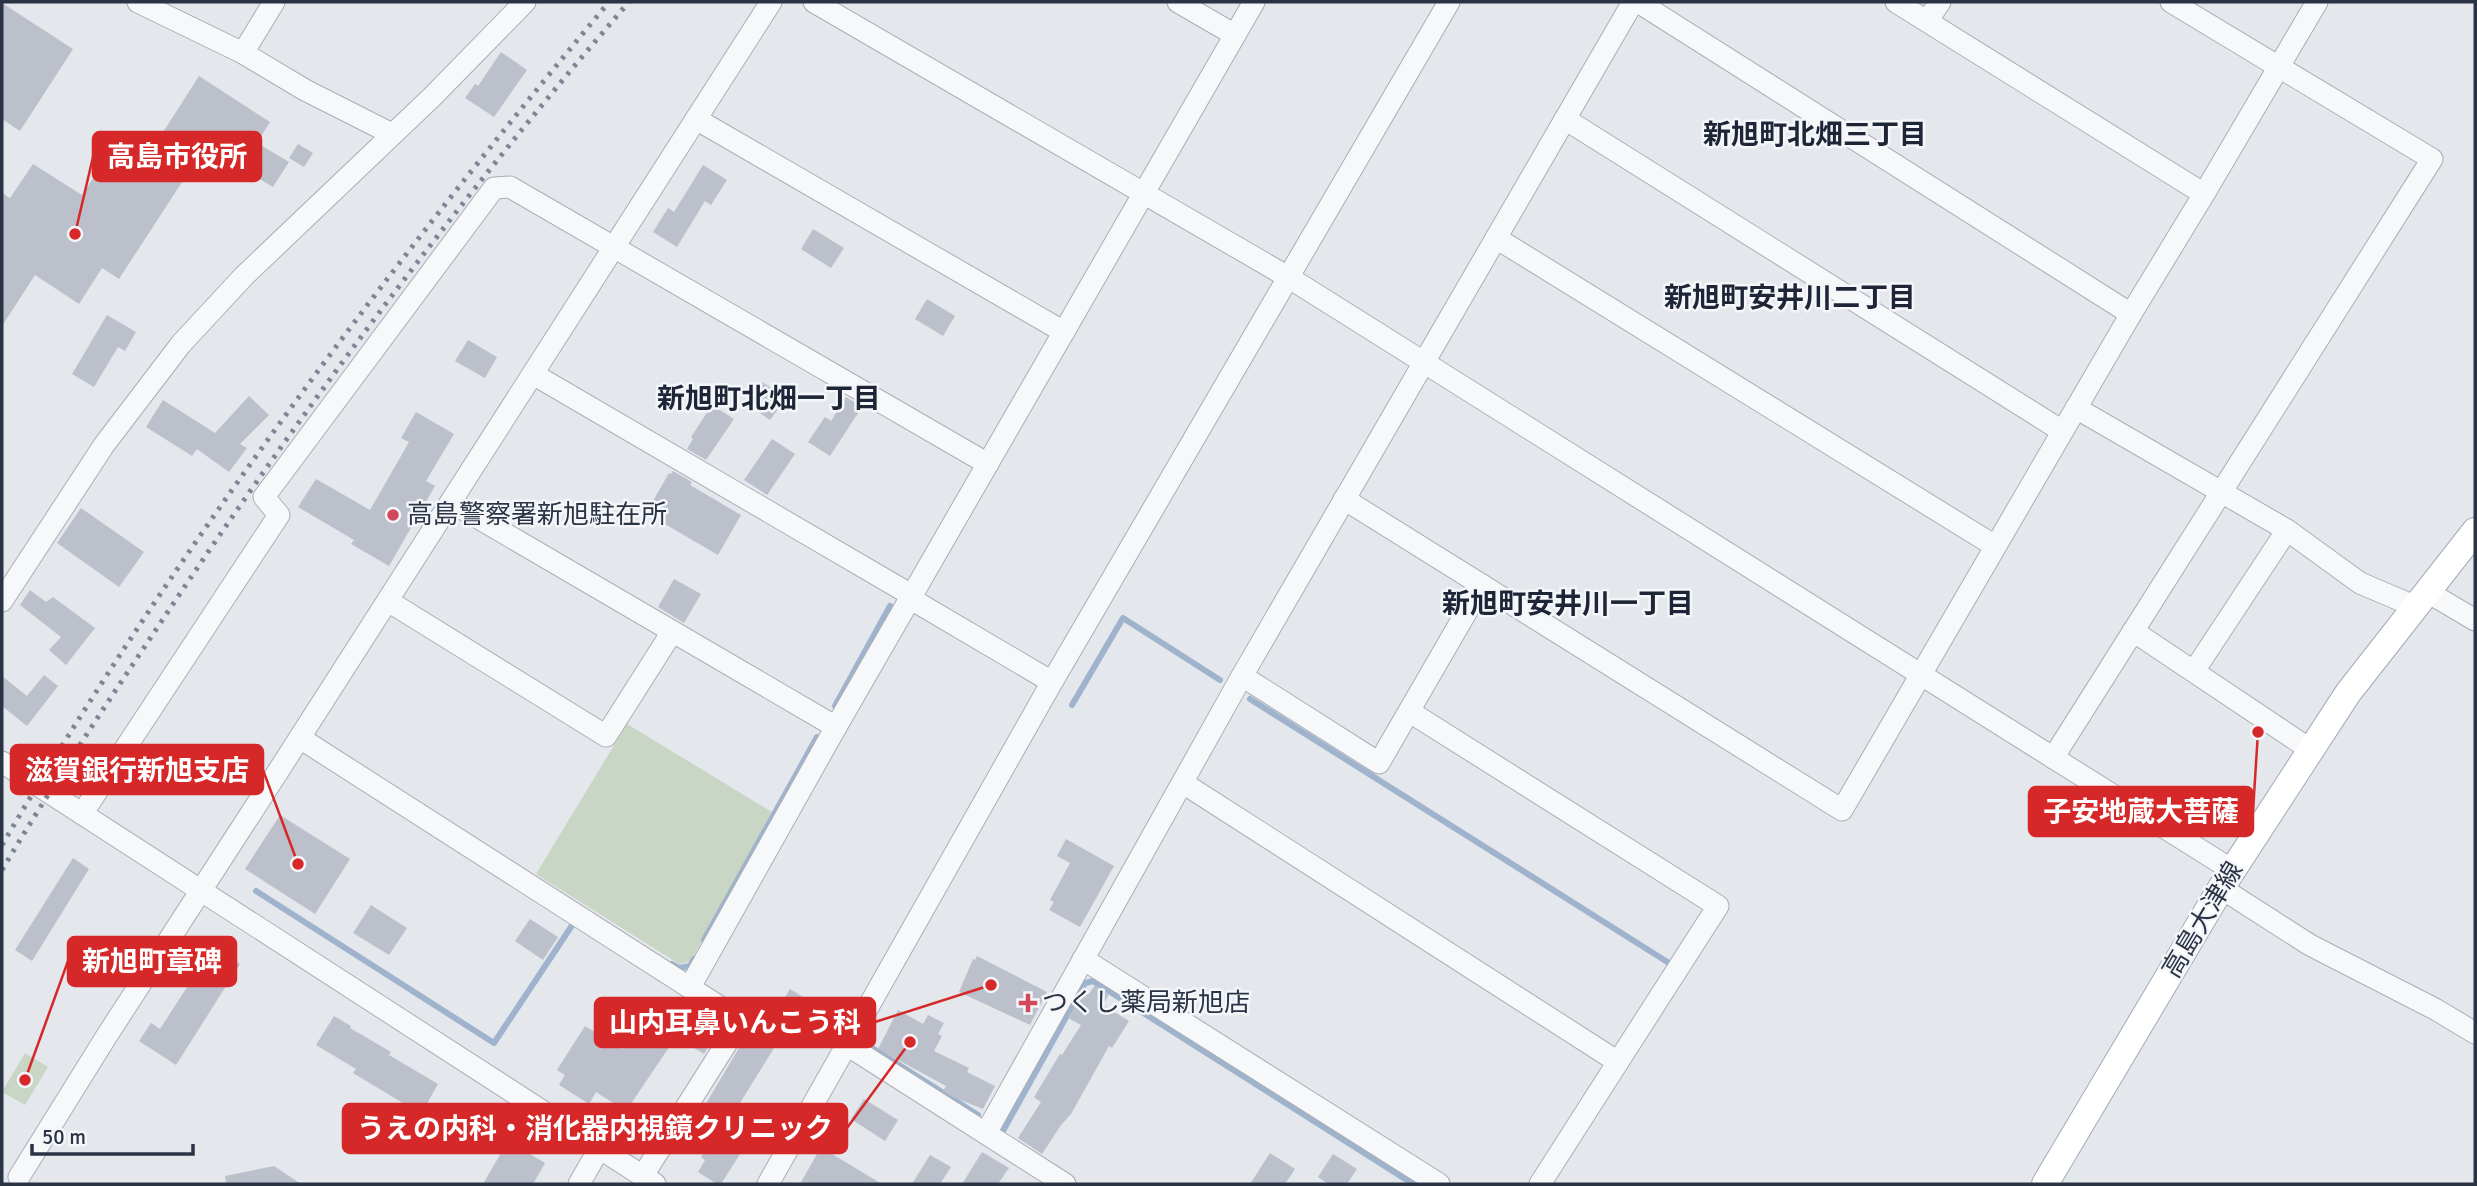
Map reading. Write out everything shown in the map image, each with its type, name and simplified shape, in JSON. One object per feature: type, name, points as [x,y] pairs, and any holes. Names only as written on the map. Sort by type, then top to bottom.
[{"type":"main road","name":"高島大津線","points":[[2045,1184],[2227,879],[2347,692],[2475,531]]},
{"type":"street","points":[[138,2],[243,53],[305,90],[392,134]]},
{"type":"street","points":[[243,53],[274,2]]},
{"type":"street","points":[[2,601],[104,445],[181,344],[244,276],[432,97],[524,2]]},
{"type":"street","points":[[17,1180],[106,1037],[771,2]]},
{"type":"street","points":[[814,2],[1288,277],[2053,758],[2227,879],[2310,945],[2435,1009],[2475,1033]]},
{"type":"street","points":[[1178,2],[1235,35]]},
{"type":"street","points":[[690,987],[836,727],[1254,2]]},
{"type":"street","points":[[768,1184],[1052,682],[1449,2]]},
{"type":"street","points":[[986,1133],[1242,676],[1635,2],[2131,314]]},
{"type":"street","points":[[1896,2],[2204,194]]},
{"type":"street","points":[[1927,22],[1940,2]]},
{"type":"street","points":[[2053,758],[2432,159],[2171,2]]},
{"type":"street","points":[[1344,499],[1842,810],[2131,314],[2317,2]]},
{"type":"street","points":[[696,119],[1064,332]]},
{"type":"street","points":[[1565,119],[2063,431]]},
{"type":"street","points":[[82,814],[279,515],[264,497],[495,188],[510,187],[988,464]]},
{"type":"street","points":[[1496,238],[1995,546]]},
{"type":"street","points":[[533,374],[1052,682]]},
{"type":"street","points":[[2076,408],[2287,530],[2360,583],[2420,599],[2475,620]]},
{"type":"street","points":[[451,502],[836,727]]},
{"type":"street","points":[[2194,671],[2287,530]]},
{"type":"street","points":[[1242,676],[1380,763],[1482,586]]},
{"type":"street","points":[[388,601],[606,736],[672,632]]},
{"type":"street","points":[[2133,631],[2311,750]]},
{"type":"street","points":[[1410,712],[1718,906],[1540,1184]]},
{"type":"street","points":[[2,762],[648,1180],[728,1041],[731,1014],[300,738]]},
{"type":"street","points":[[1183,783],[1618,1062]]},
{"type":"street","points":[[1083,959],[1439,1184]]},
{"type":"street","points":[[847,1045],[1065,1184]]},
{"type":"street","points":[[579,1184],[599,1149]]},
{"type":"green space","points":[[627,724],[772,812],[691,961],[679,964],[536,874]]},
{"type":"green space","points":[[25,1053],[48,1067],[25,1105],[2,1092]]},
{"type":"building","points":[[2,3],[73,49],[20,131],[2,119]]},
{"type":"building","points":[[501,52],[527,70],[494,117],[465,98],[475,84],[478,86]]},
{"type":"building","points":[[199,76],[270,122],[257,143],[289,162],[273,187],[241,168],[234,178],[199,156],[119,279],[102,268],[79,304],[35,275],[2,326],[2,193],[10,198],[33,164],[82,195],[123,133],[151,151]]},
{"type":"building","points":[[298,144],[313,153],[304,167],[289,158]]},
{"type":"building","points":[[703,165],[727,180],[711,205],[705,201],[677,247],[653,232],[668,208],[674,212]]},
{"type":"building","points":[[813,229],[844,248],[831,268],[801,249]]},
{"type":"building","points":[[927,299],[955,316],[943,336],[915,319]]},
{"type":"building","points":[[107,315],[136,332],[125,351],[118,347],[94,387],[72,374]]},
{"type":"building","points":[[468,340],[497,357],[485,378],[455,361]]},
{"type":"building","points":[[762,382],[786,398],[770,420],[747,404]]},
{"type":"building","points":[[249,396],[269,415],[240,444],[247,448],[229,472],[197,449],[192,456],[146,427],[163,400],[215,433]]},
{"type":"building","points":[[846,397],[862,407],[830,456],[808,442],[825,417],[831,421]]},
{"type":"building","points":[[712,405],[734,419],[706,460],[687,449],[693,439],[691,437]]},
{"type":"building","points":[[416,412],[454,434],[426,481],[435,486],[389,566],[351,544],[354,540],[298,507],[316,479],[370,510],[409,442],[401,438]]},
{"type":"building","points":[[772,439],[795,454],[767,495],[744,480]]},
{"type":"building","points":[[673,471],[692,482],[690,485],[741,515],[718,555],[646,513],[669,473]]},
{"type":"building","points":[[81,508],[144,552],[119,587],[57,543]]},
{"type":"building","points":[[674,579],[701,594],[684,623],[658,607]]},
{"type":"building","points":[[30,590],[46,602],[53,597],[95,628],[66,665],[49,650],[61,637],[20,605]]},
{"type":"building","points":[[44,675],[58,686],[27,726],[2,706],[2,676],[27,696]]},
{"type":"building","points":[[280,815],[350,859],[315,914],[245,869]]},
{"type":"building","points":[[1066,839],[1114,866],[1080,927],[1049,910],[1054,902],[1050,900],[1070,863],[1057,856]]},
{"type":"building","points":[[73,858],[89,869],[32,961],[15,950]]},
{"type":"building","points":[[371,905],[407,928],[389,955],[353,933]]},
{"type":"building","points":[[530,919],[558,937],[543,960],[515,941]]},
{"type":"building","points":[[231,939],[229,956],[240,964],[176,1065],[139,1041],[151,1023],[160,1029],[200,967],[192,962],[206,942],[217,948]]},
{"type":"building","points":[[977,956],[1047,992],[1030,1025],[959,992],[973,959]]},
{"type":"building","points":[[1095,985],[1109,994],[1103,1005],[1129,1021],[1112,1048],[1109,1046],[1071,1114],[1042,1154],[1018,1138],[1041,1102],[1034,1097],[1081,1025],[1068,1018],[1084,991],[1089,994]]},
{"type":"building","points":[[790,989],[824,1010],[818,1019],[825,1023],[813,1043],[787,1027],[722,1132],[698,1117],[739,1048],[743,1025],[753,1009],[771,1020]]},
{"type":"building","points":[[653,1003],[666,1009],[669,1005],[716,1034],[704,1054],[676,1037],[626,1111],[596,1092],[589,1104],[559,1085],[565,1075],[557,1070],[585,1026],[623,1049]]},
{"type":"building","points":[[898,1010],[923,1024],[928,1015],[944,1023],[938,1034],[942,1036],[934,1051],[969,1068],[967,1072],[995,1086],[983,1109],[953,1097],[943,1091],[946,1086],[878,1049]]},
{"type":"building","points":[[334,1016],[391,1052],[389,1055],[438,1084],[421,1114],[353,1073],[356,1069],[316,1045]]},
{"type":"building","points":[[864,1099],[898,1120],[885,1141],[851,1119]]},
{"type":"building","points":[[714,1138],[740,1154],[721,1184],[698,1172],[705,1160],[701,1157]]},
{"type":"building","points":[[508,1141],[545,1163],[533,1184],[483,1184]]},
{"type":"building","points":[[821,1147],[837,1157],[882,1184],[800,1184]]},
{"type":"building","points":[[982,1152],[1009,1168],[998,1184],[962,1184]]},
{"type":"building","points":[[1270,1153],[1295,1169],[1285,1184],[1250,1184]]},
{"type":"building","points":[[1333,1154],[1357,1169],[1347,1184],[1328,1184],[1318,1177]]},
{"type":"building","points":[[930,1155],[951,1167],[940,1184],[912,1184]]},
{"type":"building","points":[[274,1166],[301,1184],[226,1184],[225,1176]]},
{"type":"waterway","points":[[835,706],[890,606]]},
{"type":"waterway","points":[[1072,705],[1123,618],[1220,680]]},
{"type":"waterway","points":[[1250,699],[1669,963]]},
{"type":"waterway","points":[[704,940],[817,737]]},
{"type":"waterway","points":[[256,891],[494,1043],[573,924]]},
{"type":"waterway","points":[[672,964],[679,968],[690,966],[694,959]]},
{"type":"waterway","points":[[1003,1131],[1085,983],[1093,981],[1413,1184]]},
{"type":"waterway","points":[[874,1049],[978,1115]]},
{"type":"railway","points":[[2,845],[139,626],[288,412],[446,203],[609,2]]},
{"type":"railway","points":[[2,870],[61,774],[165,616],[330,379],[446,225],[629,2]]},
{"type":"place","name":"高島市役所","points":[[75,234]]},
{"type":"place","name":"高島警察署新旭駐在所","points":[[393,515]]},
{"type":"place","name":"子安地蔵大菩薩","points":[[2258,732]]},
{"type":"place","name":"滋賀銀行新旭支店","points":[[298,864]]},
{"type":"place","name":"山内耳鼻いんこう科","points":[[991,985]]},
{"type":"place","name":"つくし薬局新旭店","points":[[1028,1003]]},
{"type":"place","name":"うえの内科・消化器内視鏡クリニック","points":[[910,1042]]},
{"type":"place","name":"新旭町章碑","points":[[25,1080]]},
{"type":"district","name":"新旭町北畑三丁目","points":[[1815,135]]},
{"type":"district","name":"新旭町安井川二丁目","points":[[1790,298]]},
{"type":"district","name":"新旭町北畑一丁目","points":[[769,399]]},
{"type":"district","name":"新旭町安井川一丁目","points":[[1568,604]]}]
